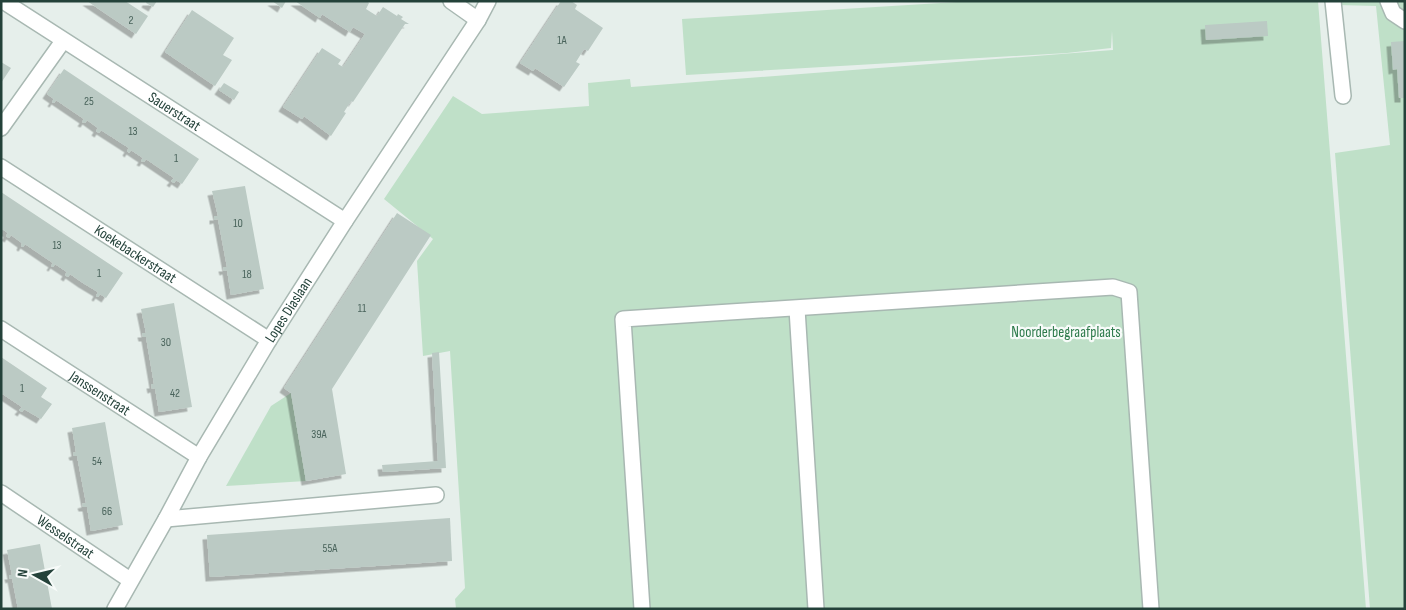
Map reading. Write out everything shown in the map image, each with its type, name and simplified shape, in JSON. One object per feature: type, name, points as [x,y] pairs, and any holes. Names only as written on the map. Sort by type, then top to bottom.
[{"type":"street","name":"Sauerstraat","points":[[3,1],[62,41],[345,221]]},
{"type":"street","points":[[451,1],[478,20]]},
{"type":"street","name":"Lopes Diaslaan","points":[[115,609],[199,458],[269,340],[478,20],[488,1]]},
{"type":"street","points":[[1333,1],[1342,96]]},
{"type":"street","points":[[1388,1],[1393,13],[1405,21]]},
{"type":"street","points":[[1,128],[62,41]]},
{"type":"street","name":"Koekebackerstraat","points":[[1,167],[269,340]]},
{"type":"street","points":[[642,609],[623,319],[1113,287],[1129,292],[1151,609]]},
{"type":"street","points":[[797,309],[816,609]]},
{"type":"street","name":"Janssenstraat","points":[[1,329],[199,458]]},
{"type":"street","name":"Wesselstraat","points":[[1,494],[130,580]]},
{"type":"street","points":[[166,518],[436,495]]},
{"type":"green space","name":"Noorderbegraafplaats","points":[[973,1],[1318,1],[1366,609],[456,609],[455,599],[465,588],[450,351],[423,356],[417,261],[433,239],[384,199],[453,96],[482,114],[589,106],[588,83],[630,79],[631,87],[1113,50],[1112,31],[1111,48],[1067,53],[686,75],[682,19]]},
{"type":"green space","points":[[1337,1],[1405,1],[1405,609],[1370,609],[1335,153],[1390,145],[1376,6],[1338,5]]},
{"type":"green space","points":[[291,393],[306,481],[226,486],[271,406]]},
{"type":"building","points":[[87,1],[125,1],[148,16],[136,34]]},
{"type":"building","points":[[147,1],[157,1],[153,7],[146,3]]},
{"type":"building","points":[[272,1],[286,1],[282,8]]},
{"type":"building","points":[[295,1],[367,1],[369,3],[366,9],[377,16],[383,7],[397,16],[398,14],[403,17],[401,19],[409,24],[405,24],[353,102],[351,101],[344,112],[346,113],[331,136],[304,116],[302,119],[283,107],[322,48],[341,60],[338,64],[343,67],[365,34],[353,27],[350,32],[322,14],[320,18]]},
{"type":"building","points":[[561,1],[571,1],[577,5],[575,9],[603,28],[588,51],[584,49],[576,62],[580,64],[564,87],[535,68],[533,71],[520,63]]},
{"type":"building","points":[[192,10],[234,38],[223,55],[232,60],[215,86],[165,52]]},
{"type":"building","points":[[1267,21],[1268,36],[1206,40],[1205,25]]},
{"type":"building","points":[[1405,41],[1405,98],[1399,98],[1397,69],[1393,70],[1391,42]]},
{"type":"building","points":[[1,62],[11,68],[1,83]]},
{"type":"building","points":[[64,69],[199,159],[182,184],[176,180],[174,183],[171,181],[174,178],[146,159],[144,162],[141,161],[143,158],[131,150],[129,153],[127,151],[129,148],[101,130],[99,133],[96,131],[98,128],[87,120],[85,123],[82,122],[84,119],[56,100],[54,103],[52,102],[54,99],[47,94]]},
{"type":"building","points":[[224,83],[239,92],[234,100],[219,90]]},
{"type":"building","points":[[245,186],[264,289],[231,295],[227,270],[224,271],[223,267],[227,267],[218,219],[214,220],[214,216],[218,216],[212,191]]},
{"type":"building","points":[[1,192],[123,273],[106,298],[100,294],[98,297],[96,296],[98,292],[70,274],[68,277],[65,275],[67,272],[55,264],[53,267],[51,266],[53,263],[25,244],[23,247],[21,246],[22,243],[11,235],[9,238],[6,236],[8,233],[1,228]]},
{"type":"building","points":[[397,213],[431,235],[332,389],[346,474],[306,481],[291,393],[284,388]]},
{"type":"building","points":[[174,303],[192,407],[159,412],[155,388],[152,389],[151,384],[154,384],[146,337],[143,337],[142,333],[146,333],[141,309]]},
{"type":"building","points":[[439,352],[446,468],[383,472],[382,465],[438,461],[432,353]]},
{"type":"building","points":[[1,357],[47,388],[41,397],[52,404],[41,419],[24,409],[22,412],[19,410],[22,407],[1,393]]},
{"type":"building","points":[[105,422],[123,525],[91,531],[87,507],[83,507],[82,504],[86,503],[77,456],[74,456],[73,453],[76,452],[72,428]]},
{"type":"building","points":[[450,518],[452,561],[210,577],[207,535]]},
{"type":"building","points":[[40,544],[52,609],[18,609],[12,578],[10,579],[9,575],[12,575],[7,550]]}]
